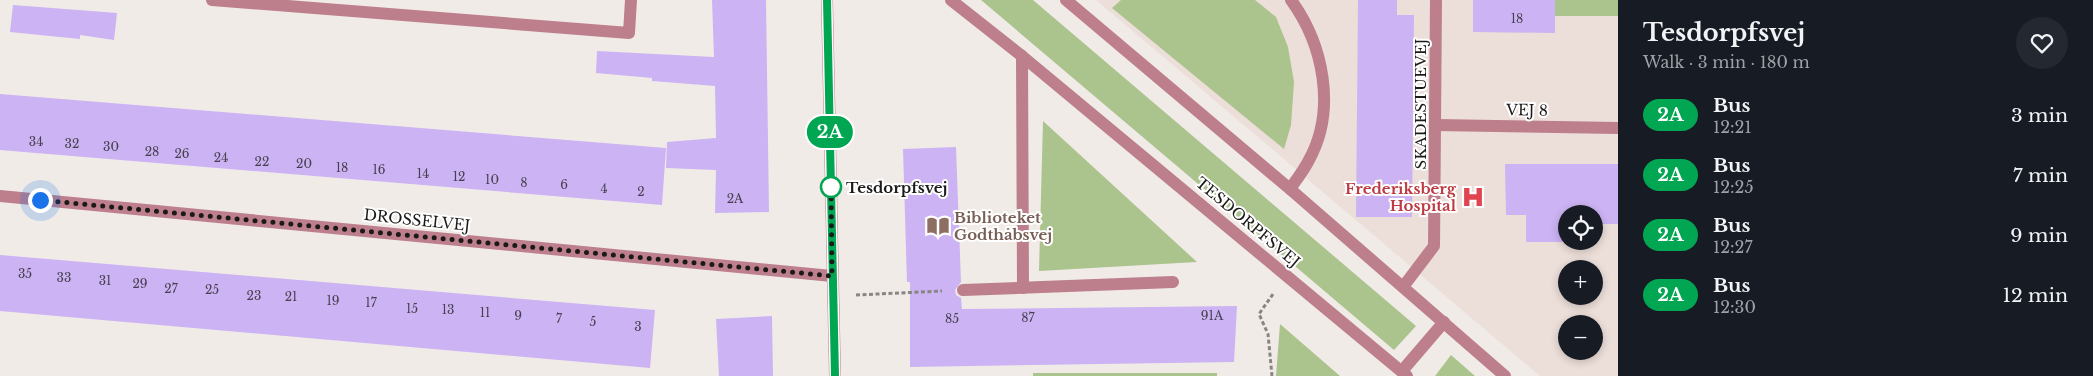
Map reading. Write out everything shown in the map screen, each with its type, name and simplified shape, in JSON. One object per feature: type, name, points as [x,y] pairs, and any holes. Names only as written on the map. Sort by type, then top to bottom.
[{"type":"street","points":[[212,0],[629,33],[631,0]]},
{"type":"street","points":[[827,0],[835,376]]},
{"type":"street","name":"TESDORPFSVEJ","points":[[951,0],[1022,56],[1405,374]]},
{"type":"street","points":[[1066,0],[1290,189],[1505,376]]},
{"type":"street","points":[[1290,189],[1310,159],[1321,124],[1324,88],[1318,53],[1305,19],[1291,0]]},
{"type":"street","name":"SKADESTUEVEJ","points":[[1403,287],[1434,246],[1436,0]]},
{"type":"street","points":[[1022,56],[1023,288]]},
{"type":"street","name":"VEJ 8","points":[[1436,125],[1618,128]]},
{"type":"street","name":"DROSSELVEJ","points":[[0,196],[832,276]]},
{"type":"street","points":[[963,290],[1173,282]]},
{"type":"street","points":[[1405,374],[1444,322]]},
{"type":"path","points":[[1272,376],[1268,334],[1259,314],[1286,274]]},
{"type":"path","points":[[832,296],[963,290]]},
{"type":"shaded area","name":"Frederiksberg Hospital","points":[[1096,0],[1618,0],[1618,376],[1540,376]]},
{"type":"green space","points":[[981,0],[1033,0],[1416,326],[1394,350]]},
{"type":"green space","points":[[1121,0],[1255,0],[1276,17],[1288,47],[1294,82],[1291,125],[1284,149],[1112,8]]},
{"type":"green space","points":[[1555,0],[1618,0],[1618,16],[1555,16]]},
{"type":"green space","points":[[1043,121],[1197,262],[1039,271]]},
{"type":"green space","points":[[1280,324],[1340,376],[1276,376]]},
{"type":"green space","points":[[1451,355],[1475,376],[1435,376]]},
{"type":"green space","points":[[1033,373],[1217,373],[1217,376],[1033,376]]},
{"type":"building","points":[[712,0],[766,0],[769,212],[715,213],[716,170],[666,168],[667,142],[716,138],[715,86],[652,81],[652,78],[596,73],[597,51],[714,57]]},
{"type":"building","points":[[1358,0],[1397,0],[1397,15],[1414,15],[1412,217],[1356,217]]},
{"type":"building","points":[[1473,0],[1555,0],[1555,33],[1473,32]]},
{"type":"building","points":[[13,5],[117,13],[114,40],[80,35],[80,39],[10,32]]},
{"type":"building","points":[[0,94],[666,148],[662,205],[0,150]]},
{"type":"building","points":[[956,147],[961,282],[955,290],[956,295],[961,298],[962,309],[1237,306],[1234,362],[910,367],[910,282],[907,282],[903,149]]},
{"type":"building","points":[[1505,164],[1618,164],[1618,224],[1603,224],[1603,205],[1558,205],[1558,242],[1526,242],[1526,215],[1506,215]]},
{"type":"building","points":[[0,255],[655,310],[650,368],[0,311]]},
{"type":"building","points":[[772,316],[773,376],[719,376],[716,319]]},
{"type":"bus line","name":"2A","points":[[827,0],[835,376]]},
{"type":"place","name":"Tesdorpfsvej","points":[[831,187]]},
{"type":"place","name":"Frederiksberg Hospital","points":[[1473,197]]},
{"type":"place","name":"Biblioteket Godthåbsvej","points":[[938,226]]},
{"type":"route","points":[[40,200],[832,276],[831,187]]}]
